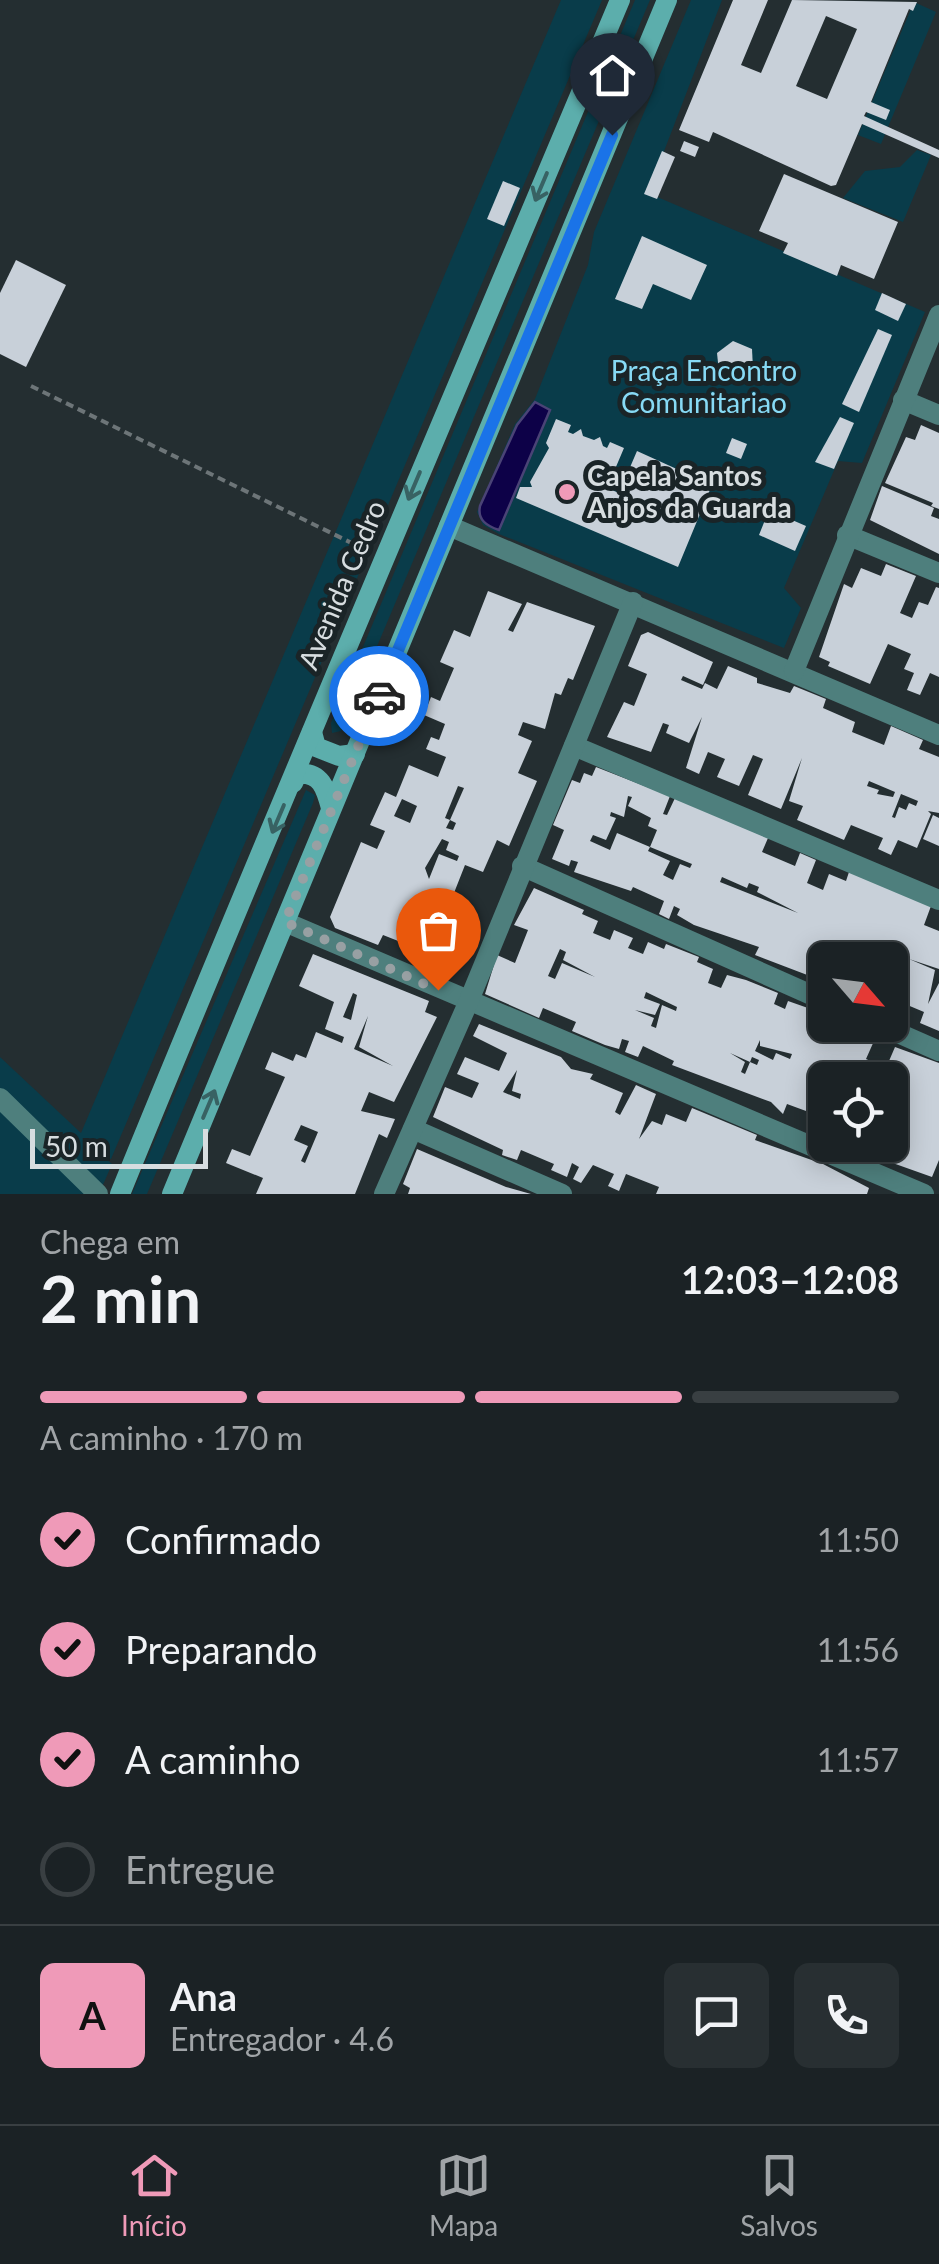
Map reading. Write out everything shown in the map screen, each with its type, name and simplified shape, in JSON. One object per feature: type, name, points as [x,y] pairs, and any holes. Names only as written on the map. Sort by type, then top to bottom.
[{"type":"street","name":"Avenida Cedro","points":[[123,1187],[620,0]]},
{"type":"street","points":[[172,1194],[667,0]]},
{"type":"street","points":[[794,671],[846,535],[939,315]]},
{"type":"street","points":[[903,400],[939,415]]},
{"type":"street","points":[[449,526],[939,734]]},
{"type":"street","points":[[846,535],[939,573]]},
{"type":"street","points":[[384,1194],[468,1004],[634,602]]},
{"type":"street","points":[[312,732],[316,747],[330,754],[355,754]]},
{"type":"street","points":[[574,746],[939,900]]},
{"type":"street","points":[[293,783],[297,774],[317,777],[326,787],[331,808]]},
{"type":"street","points":[[522,866],[808,992]]},
{"type":"street","points":[[285,922],[468,1004],[924,1194]]},
{"type":"street","points":[[908,1037],[939,1051]]},
{"type":"street","points":[[0,1098],[95,1193],[123,1187]]},
{"type":"street","points":[[413,1129],[562,1194]]},
{"type":"path","points":[[30,386],[370,552]]},
{"type":"green space","points":[[561,0],[602,0],[111,1159],[105,1158],[112,1164],[99,1194],[0,1194],[0,1057],[81,1133]]},
{"type":"green space","points":[[635,0],[650,0],[348,715],[341,731],[332,733],[331,723]]},
{"type":"green space","name":"Praça Encontro Comunitariao","points":[[691,0],[722,0],[648,193],[925,312],[862,463],[838,461],[784,588],[801,608],[784,648],[499,534],[483,525],[477,512],[515,424],[535,399],[588,265],[594,232]]},
{"type":"green space","points":[[914,2],[936,12],[881,144],[858,135]]},
{"type":"green space","points":[[917,150],[931,155],[903,222],[843,198],[865,171],[900,167]]},
{"type":"green space","points":[[306,790],[315,795],[313,803],[147,1194],[132,1194]]},
{"type":"shaded area","points":[[535,402],[550,410],[499,530],[484,522],[480,506],[517,425]]},
{"type":"building","points":[[733,0],[768,0],[741,65],[761,73],[792,0],[917,2],[913,11],[909,9],[871,102],[890,110],[886,120],[866,112],[864,116],[939,150],[939,158],[862,124],[836,185],[831,186],[713,132],[709,142],[679,130]],"holes":[[[826,16],[857,29],[827,99],[796,86]]]},
{"type":"building","points":[[684,141],[699,147],[695,157],[680,151]]},
{"type":"building","points":[[662,151],[675,157],[657,199],[644,194]]},
{"type":"building","points":[[784,174],[898,222],[874,279],[841,265],[837,276],[783,253],[788,243],[759,231]]},
{"type":"building","points":[[503,181],[520,188],[504,226],[487,219]]},
{"type":"building","points":[[642,236],[707,265],[691,300],[653,284],[642,309],[615,299]]},
{"type":"building","points":[[16,260],[66,285],[26,367],[0,354],[0,293]]},
{"type":"building","points":[[882,293],[906,304],[898,321],[875,310]]},
{"type":"building","points":[[878,329],[892,335],[859,412],[842,404]]},
{"type":"building","points":[[733,341],[752,349],[753,369],[736,379],[719,372],[717,353]]},
{"type":"building","points":[[840,417],[854,423],[834,469],[815,462]]},
{"type":"building","name":"Capela Santos Anjos da Guarda","points":[[556,419],[571,425],[568,432],[573,434],[581,429],[583,436],[594,440],[600,437],[607,448],[610,442],[624,448],[607,488],[619,493],[637,451],[712,485],[678,567],[516,498],[520,487],[532,487],[530,482],[549,448],[546,443]]},
{"type":"building","points":[[921,425],[939,433],[939,509],[885,483],[906,437],[915,440]]},
{"type":"building","points":[[732,438],[747,444],[741,459],[726,453]]},
{"type":"building","points":[[882,486],[934,508],[931,516],[939,519],[939,554],[870,520]]},
{"type":"building","points":[[769,510],[806,526],[795,551],[759,535]]},
{"type":"building","points":[[886,564],[916,576],[900,613],[912,618],[919,602],[928,605],[936,587],[939,588],[939,677],[930,673],[920,695],[907,690],[914,673],[904,669],[911,654],[888,644],[870,684],[828,666],[830,662],[819,657],[844,584],[852,588],[861,568],[881,576]]},
{"type":"building","points":[[488,591],[522,604],[508,630],[513,632],[527,602],[595,626],[573,680],[568,678],[561,695],[555,693],[545,729],[523,722],[518,735],[532,741],[518,773],[537,781],[509,846],[497,840],[483,872],[465,865],[452,898],[471,906],[456,942],[424,927],[416,948],[383,935],[378,945],[335,928],[330,917],[361,842],[377,849],[385,831],[370,825],[385,792],[396,797],[409,765],[438,777],[446,757],[426,749],[431,737],[439,740],[445,724],[424,715],[431,697],[440,701],[454,668],[440,662],[454,630],[470,637]],"holes":[[[458,786],[464,788],[450,820],[445,818]],[[402,799],[417,806],[410,823],[394,816]],[[442,839],[449,842],[446,850],[459,856],[457,861],[439,854],[429,879],[425,868]]]},
{"type":"building","points":[[648,632],[713,662],[703,685],[683,676],[681,680],[702,689],[705,683],[717,689],[728,666],[757,678],[757,683],[790,693],[794,686],[826,699],[823,708],[855,722],[852,732],[884,745],[891,726],[923,740],[919,749],[939,757],[939,813],[928,811],[931,814],[917,848],[898,840],[891,855],[878,849],[883,838],[851,825],[844,840],[797,820],[803,806],[789,801],[802,758],[781,809],[748,795],[763,759],[753,755],[739,786],[717,777],[725,759],[708,752],[699,774],[686,768],[702,717],[689,743],[666,733],[669,725],[663,723],[651,752],[607,737],[624,702],[634,706],[647,674],[628,666],[641,635]],"holes":[[[869,781],[895,792],[893,797],[877,794],[879,790],[867,786]],[[901,794],[918,801],[916,806],[909,803],[906,810],[899,807],[895,818],[892,817]]]},
{"type":"building","points":[[596,767],[670,796],[663,814],[667,815],[675,798],[768,838],[762,852],[795,866],[800,853],[816,860],[807,883],[823,890],[829,874],[846,881],[849,872],[931,906],[924,925],[939,931],[939,969],[909,959],[935,970],[928,1004],[939,983],[939,1031],[920,1023],[924,1012],[908,1005],[908,942],[808,942],[808,975],[755,955],[759,947],[694,925],[677,915],[680,909],[674,906],[669,919],[659,914],[664,901],[633,887],[631,891],[574,872],[578,862],[571,860],[569,866],[552,859],[564,830],[553,825],[572,780],[580,783],[584,773],[592,776]],"holes":[[[628,796],[632,797],[628,806],[651,818],[648,826],[657,830],[650,847],[617,833],[610,850],[590,841],[593,835],[606,840],[616,818],[610,816],[611,812],[624,817]],[[650,847],[692,864],[690,868],[680,864],[673,880],[663,875],[670,861],[648,851]],[[722,877],[747,888],[749,883],[759,887],[757,892],[798,913],[720,882]]]},
{"type":"building","points":[[933,815],[939,818],[939,846],[923,839]]},
{"type":"building","points":[[534,888],[584,910],[582,914],[598,921],[593,933],[610,940],[614,930],[633,938],[628,948],[643,954],[648,942],[664,949],[666,944],[699,957],[697,962],[713,969],[708,983],[721,988],[727,975],[778,993],[774,1004],[785,1009],[788,1001],[808,1008],[808,1042],[874,1042],[866,1059],[873,1062],[808,1062],[806,1111],[787,1104],[783,1114],[771,1102],[672,1065],[674,1061],[643,1046],[638,1057],[625,1052],[629,1041],[622,1039],[619,1049],[605,1045],[572,1031],[576,1022],[543,1008],[539,1018],[485,994],[497,955],[515,963],[528,930],[514,925]],"holes":[[[560,949],[566,952],[563,960],[595,977],[562,963],[555,979],[548,976]],[[646,992],[677,1007],[676,1011],[662,1005],[656,1028],[651,1026],[654,1018],[635,1010],[655,1015],[660,1004],[644,998]],[[760,1040],[760,1046],[792,1054],[790,1059],[776,1053],[773,1060],[755,1051]],[[730,1053],[750,1062],[745,1074],[741,1072],[745,1062]]]},
{"type":"building","points":[[313,954],[429,1001],[425,1012],[437,1017],[394,1102],[369,1092],[361,1111],[395,1119],[387,1138],[379,1134],[355,1194],[256,1194],[263,1178],[226,1163],[232,1149],[250,1156],[285,1077],[265,1069],[272,1052],[293,1061],[296,1054],[306,1058],[316,1032],[342,1043],[344,1037],[325,1029],[334,1002],[299,986]],"holes":[[[353,993],[357,995],[351,1020],[343,1017]],[[368,1016],[359,1047],[393,1066],[354,1049]],[[301,1125],[318,1132],[305,1163],[301,1161],[308,1146],[294,1140]]]},
{"type":"building","points":[[479,1024],[561,1057],[571,1069],[593,1074],[590,1079],[623,1093],[615,1112],[620,1115],[636,1085],[656,1094],[639,1139],[652,1121],[662,1125],[666,1114],[686,1122],[692,1108],[757,1135],[755,1140],[808,1159],[808,1162],[823,1164],[869,1188],[867,1194],[656,1194],[659,1187],[626,1174],[619,1191],[608,1186],[614,1174],[593,1165],[581,1183],[573,1179],[579,1167],[572,1163],[567,1177],[551,1170],[554,1164],[521,1150],[517,1160],[502,1155],[503,1150],[433,1117],[445,1087],[472,1098],[479,1083],[457,1074],[465,1057],[499,1071],[507,1053],[473,1036]],"holes":[[[517,1070],[512,1091],[521,1094],[520,1099],[503,1092]]]},
{"type":"building","points":[[895,1047],[939,1063],[939,1160],[932,1177],[890,1162],[908,1162],[908,1062],[889,1062]]},
{"type":"building","points":[[417,1149],[531,1194],[408,1194],[410,1188],[403,1184]]},
{"type":"way so far","points":[[379,696],[285,922],[438,990]]},
{"type":"place","name":"Capela Santos Anjos da Guarda","points":[[567,492]]},
{"type":"route","points":[[379,696],[612,135]]}]
